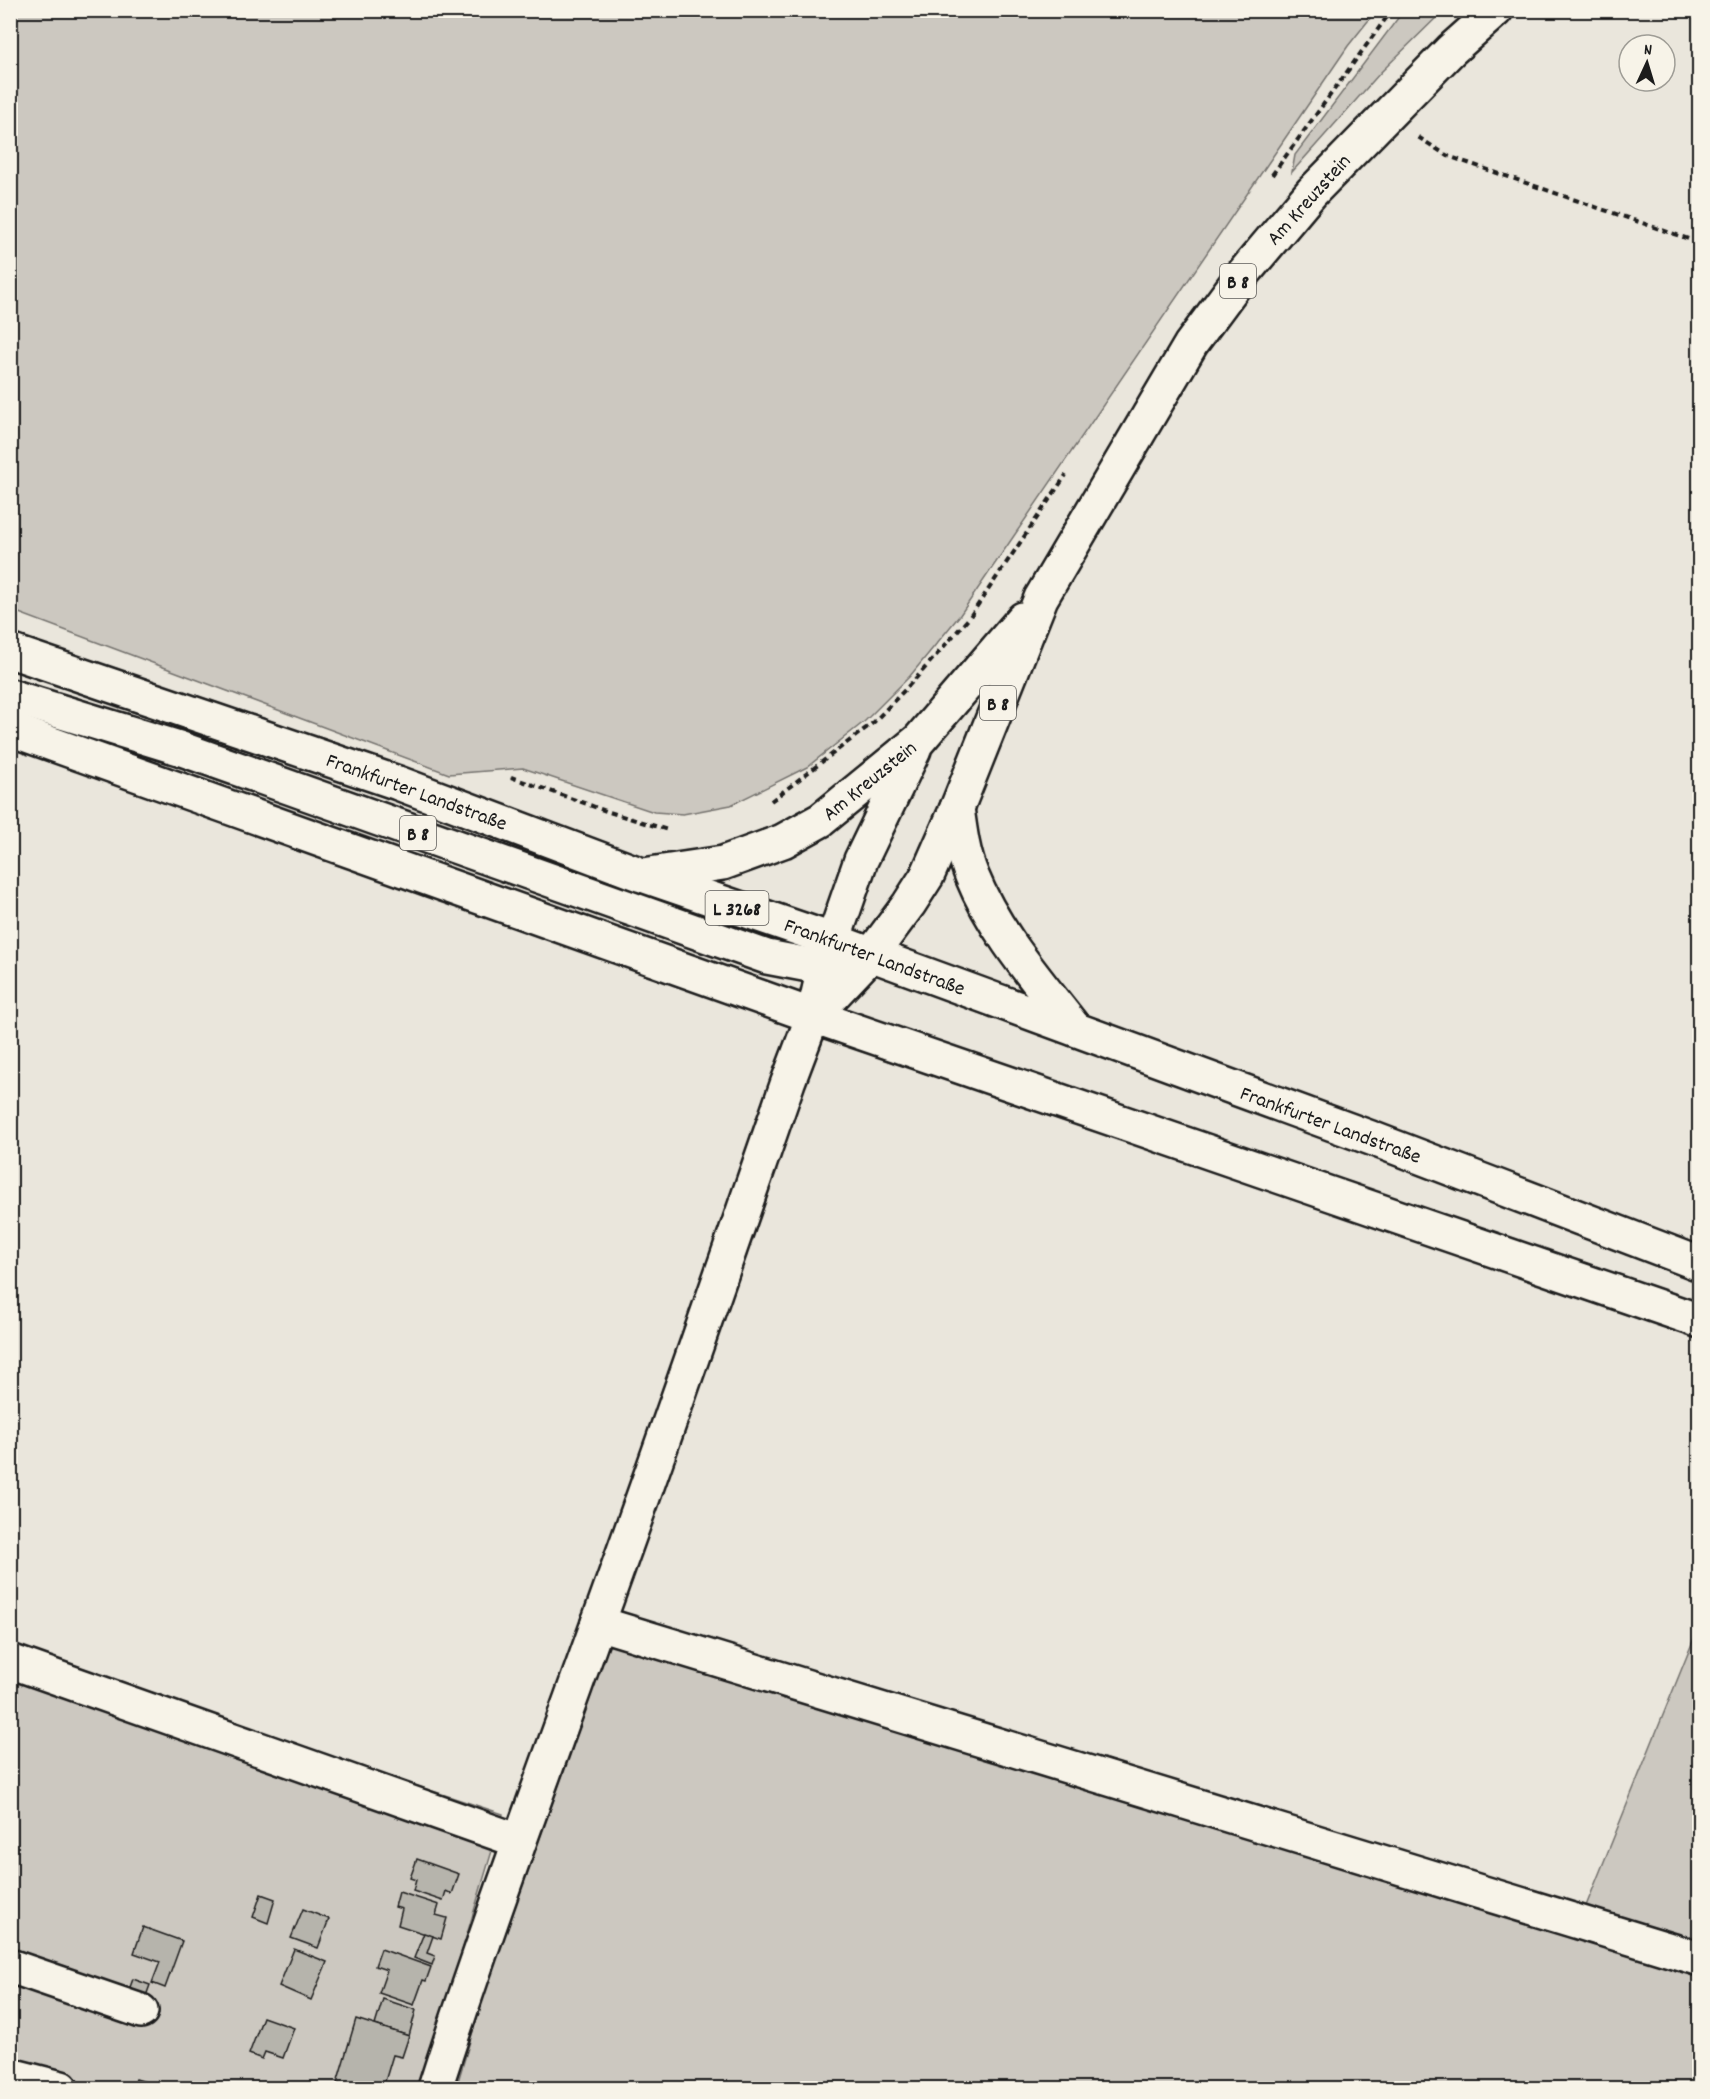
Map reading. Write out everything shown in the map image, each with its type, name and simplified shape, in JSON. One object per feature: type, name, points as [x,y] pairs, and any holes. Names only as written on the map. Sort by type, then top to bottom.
[{"type":"main road","name":"Am Kreuzstein","points":[[957,808],[1041,598],[1191,344],[1243,274],[1312,192],[1384,116],[1451,50],[1496,10]]},
{"type":"main road","name":"Am Kreuzstein","points":[[642,875],[723,863],[751,854],[802,832],[821,820],[919,740],[1041,598]]},
{"type":"main road","name":"Frankfurter Landstraße","points":[[10,651],[398,783],[642,875],[829,952],[871,955],[1371,1138],[1700,1264]]},
{"type":"main road","name":"B 8","points":[[10,696],[179,748],[767,957],[809,965],[829,952]]},
{"type":"main road","name":"B 8","points":[[10,729],[808,1030]]},
{"type":"main road","points":[[435,2088],[519,1841],[808,1030],[829,952],[861,860],[919,740]]},
{"type":"main road","points":[[957,808],[962,846],[971,875],[984,903],[998,927],[1075,1029]]},
{"type":"main road","name":"B 8","points":[[871,955],[927,876],[957,808]]},
{"type":"main road","points":[[808,1030],[871,955]]},
{"type":"main road","points":[[808,1030],[1700,1320]]},
{"type":"main road","points":[[598,1623],[1700,1959]]},
{"type":"main road","points":[[10,1661],[519,1841]]},
{"type":"main road","points":[[10,1966],[141,2011]]},
{"type":"main road","points":[[10,2075],[61,2088]]},
{"type":"path","points":[[1266,184],[1392,10]]},
{"type":"path","points":[[1384,116],[1448,156],[1700,243]]},
{"type":"path","points":[[768,803],[874,722],[917,677],[969,618],[1068,472]]},
{"type":"path","points":[[511,777],[664,830],[675,829]]},
{"type":"shaded area","points":[[1404,10],[1443,11],[1381,72],[1292,172],[1295,155]]},
{"type":"shaded area","points":[[10,11],[1376,11],[1348,46],[960,615],[910,676],[865,721],[807,767],[731,805],[683,814],[654,812],[523,768],[449,774],[11,610]]},
{"type":"shaded area","points":[[1699,1626],[1699,1946],[1584,1911]]},
{"type":"shaded area","points":[[640,1643],[1699,1970],[1699,2088],[456,2088],[485,1991],[609,1645]]},
{"type":"shaded area","points":[[11,1653],[503,1814],[421,2088],[11,2088]]},
{"type":"building","points":[[417,1859],[459,1874],[452,1894],[446,1891],[443,1901],[413,1891],[416,1880],[410,1878]]},
{"type":"building","points":[[399,1892],[439,1905],[436,1915],[447,1918],[441,1939],[398,1925],[402,1909],[395,1907]]},
{"type":"building","points":[[261,1894],[275,1899],[268,1923],[253,1917]]},
{"type":"building","points":[[303,1909],[329,1919],[318,1948],[291,1938]]},
{"type":"building","points":[[143,1927],[182,1941],[165,1988],[152,1983],[160,1962],[134,1953]]},
{"type":"building","points":[[424,1933],[433,1936],[427,1953],[435,1956],[432,1965],[414,1958]]},
{"type":"building","points":[[294,1949],[327,1962],[311,2000],[279,1986]]},
{"type":"building","points":[[381,1949],[431,1967],[426,1981],[423,1980],[414,2005],[379,1993],[387,1970],[375,1966]]},
{"type":"building","points":[[133,1979],[150,1985],[146,1996],[129,1990]]},
{"type":"building","points":[[383,1999],[416,2010],[409,2036],[375,2025]]},
{"type":"building","points":[[263,2017],[294,2028],[283,2058],[265,2052],[262,2059],[249,2054]]},
{"type":"building","points":[[356,2019],[409,2036],[402,2057],[393,2055],[383,2088],[356,2088],[337,2083]]},
{"type":"building","points":[[136,2079],[153,2084],[152,2088],[133,2088]]}]
